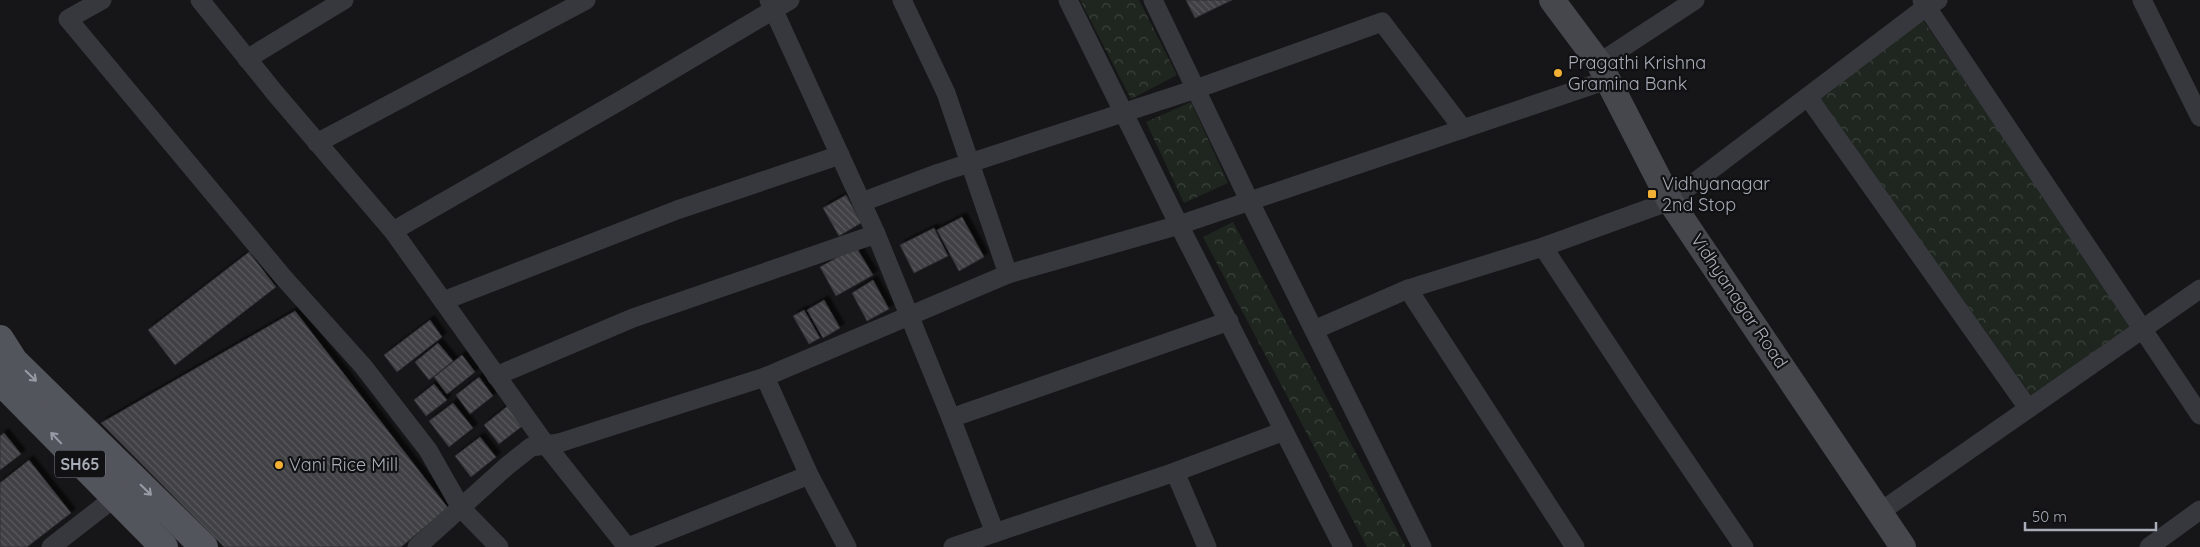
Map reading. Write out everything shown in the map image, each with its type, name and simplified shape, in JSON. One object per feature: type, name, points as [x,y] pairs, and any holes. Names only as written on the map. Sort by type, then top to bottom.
[{"type":"main road","points":[[0,339],[14,361],[204,547]]},
{"type":"main road","name":"SH65","points":[[0,377],[8,389],[164,547]]},
{"type":"street","points":[[102,0],[68,19],[283,277],[363,366],[428,450],[461,508],[499,547]]},
{"type":"street","points":[[200,0],[317,143],[393,230],[546,445],[627,547],[810,475]]},
{"type":"street","points":[[247,59],[344,0]]},
{"type":"street","points":[[317,143],[586,0]]},
{"type":"street","points":[[393,230],[623,98],[771,5],[790,0]]},
{"type":"street","points":[[902,0],[946,93],[1008,274]]},
{"type":"street","points":[[1068,0],[1179,225],[1344,547]]},
{"type":"street","points":[[1153,0],[1249,200],[1422,547]]},
{"type":"street","name":"Vidhyanagar Road","points":[[1552,0],[1602,71],[1670,201],[1903,547]]},
{"type":"street","points":[[417,547],[507,466],[531,447],[559,443],[765,376],[1008,274],[1179,225],[1463,128],[1602,71],[1695,0]]},
{"type":"street","points":[[2142,0],[2200,117]]},
{"type":"street","points":[[1314,330],[1408,289],[1543,247],[1670,201],[1808,97],[1928,2],[2200,415]]},
{"type":"street","points":[[771,5],[876,234],[952,418],[995,533]]},
{"type":"street","points":[[862,202],[971,163],[1196,89],[1382,22],[1463,128]]},
{"type":"street","points":[[1808,97],[2028,408]]},
{"type":"street","points":[[443,301],[677,210],[840,156]]},
{"type":"street","points":[[496,376],[633,318],[876,234]]},
{"type":"street","points":[[1543,247],[1737,545]]},
{"type":"street","points":[[1408,289],[1576,547]]},
{"type":"street","points":[[1880,512],[2141,328],[2200,289]]},
{"type":"street","points":[[952,418],[1229,321]]},
{"type":"street","points":[[765,376],[810,475],[847,547]]},
{"type":"street","points":[[952,547],[1175,472],[1284,431]]},
{"type":"street","points":[[1175,472],[1207,547]]},
{"type":"street","points":[[51,547],[114,498]]},
{"type":"street","points":[[2149,547],[2200,510]]},
{"type":"green space","points":[[1080,0],[1139,0],[1177,75],[1131,99]]},
{"type":"green space","points":[[1923,20],[2133,327],[2031,395],[1818,98]]},
{"type":"green space","points":[[1191,102],[1228,183],[1184,203],[1146,122]]},
{"type":"green space","points":[[1233,222],[1406,547],[1367,547],[1203,237]]},
{"type":"building","points":[[1186,0],[1232,0],[1195,18]]},
{"type":"building","points":[[846,195],[861,223],[839,236],[823,208]]},
{"type":"building","points":[[962,217],[984,257],[959,271],[937,230]]},
{"type":"building","points":[[934,228],[948,256],[914,273],[900,245]]},
{"type":"building","points":[[856,247],[873,275],[836,296],[820,267]]},
{"type":"building","points":[[249,252],[276,287],[175,365],[148,330]]},
{"type":"building","points":[[873,280],[889,309],[867,321],[852,293]]},
{"type":"building","points":[[824,300],[840,328],[823,338],[807,310]]},
{"type":"building","points":[[804,310],[820,338],[809,344],[793,316]]},
{"type":"building","name":"Vani Rice Mill","points":[[295,311],[448,508],[401,547],[224,547],[101,423]]},
{"type":"building","points":[[430,320],[442,337],[397,372],[384,355]]},
{"type":"building","points":[[438,343],[453,361],[429,380],[415,362]]},
{"type":"building","points":[[462,355],[475,372],[447,394],[434,377]]},
{"type":"building","points":[[479,377],[493,396],[470,414],[456,395]]},
{"type":"building","points":[[434,384],[447,400],[426,416],[414,400]]},
{"type":"building","points":[[453,403],[473,428],[449,447],[429,421]]},
{"type":"building","points":[[510,404],[525,424],[499,444],[484,425]]},
{"type":"building","points":[[4,433],[21,454],[0,470],[0,436]]},
{"type":"building","points":[[480,437],[496,457],[471,477],[455,456]]},
{"type":"building","points":[[29,460],[71,513],[27,547],[0,547],[0,483]]},
{"type":"place","name":"Pragathi Krishna Gramina Bank","points":[[1558,73]]},
{"type":"place","name":"Vidhyanagar 2nd Stop","points":[[1652,194]]},
{"type":"place","name":"Vani Rice Mill","points":[[279,465]]}]
